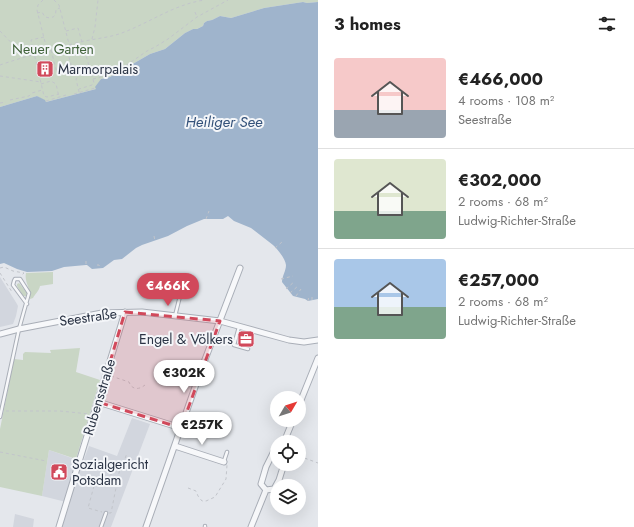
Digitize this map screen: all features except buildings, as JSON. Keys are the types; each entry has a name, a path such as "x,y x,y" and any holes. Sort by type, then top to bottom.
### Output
{"street":[{"path":"146,527 240,268"},
{"name":"Rubensstraße","path":"59,527 125,312"},
{"name":"Seestraße","path":"0,334 102,313 142,312 220,321 289,340 304,342 318,340"},
{"path":"305,391 314,372 318,358"},
{"path":"98,402 181,428"},
{"path":"175,446 224,462"},
{"path":"266,490 261,484 270,458"},
{"path":"266,490 274,489 282,471"},
{"path":"251,527 266,490"}],"lane":[{"path":"0,417 19,329 27,304 29,293 20,279 15,279 13,285 27,304"},
{"path":"175,316 184,280"},
{"path":"240,326 234,345 248,349"},
{"path":"224,462 227,452"},
{"path":"101,527 106,513"}],"path":[{"path":"43,0 38,5 37,13 48,50"},
{"path":"54,0 58,3 60,8 70,45"},
{"path":"91,40 95,27 98,0"},
{"path":"0,65 48,50 108,37 138,26 181,6 192,2 205,0"},
{"path":"92,79 108,75 121,69 168,39 197,17 228,0"},
{"path":"37,13 42,12 45,17 52,18 56,14 56,9 60,8"},
{"path":"195,12 197,17"},
{"path":"66,31 78,28 94,83 79,89"},
{"path":"0,31 25,57"},
{"path":"44,37 31,40 44,96 47,97 58,94"},
{"path":"50,50 57,73 72,68 66,46"},
{"path":"79,92 76,79 80,73 90,70"},
{"path":"0,76 41,83 51,81 56,84 59,97"},
{"path":"74,94 95,88"},
{"path":"10,100 29,96 32,93 43,90"},
{"path":"46,101 66,96"},
{"path":"0,103 6,102"},
{"path":"206,219 209,211"},
{"path":"154,236 155,241"},
{"path":"275,248 282,242"},
{"path":"97,265 99,265 100,268"},
{"path":"0,268 4,267 12,271 24,273 20,279"},
{"path":"0,272 12,292"},
{"path":"282,279 292,276"},
{"path":"286,289 295,281"},
{"path":"290,293 298,286 297,285"},
{"path":"296,296 301,289"},
{"path":"308,301 309,295"},
{"path":"312,300 312,296 314,296"},
{"path":"106,374 129,382 134,388 140,388 145,385"},
{"path":"4,411 60,411 90,414"},
{"path":"0,452 46,461"},
{"path":"120,468 111,513 88,508 94,486 120,468 122,467 127,453"},
{"path":"306,459 318,463"},
{"path":"188,488 196,491 202,501 215,497 226,479 227,464 224,462"},
{"path":"74,480 94,486"}],"highlighted area":[{"path":"125,312 220,321 181,428 98,402"}],"shaded area":[{"path":"0,277 18,306 13,324 0,327"},
{"path":"132,418 150,424 111,527 62,527 70,503 42,496 49,450 83,462 89,446 117,456"},
{"path":"15,514 34,519 33,527 13,527"}],"green space":[{"name":"Neuer Garten","path":"0,0 318,0 318,2 303,2 264,8 231,18 220,16 207,21 203,26 197,29 193,29 185,33 165,49 150,54 110,77 101,79 96,89 46,102 37,96 0,107"},
{"path":"53,272 53,284 40,286 33,298 30,299 26,273"},
{"path":"19,283 27,293 26,296 23,296 17,286"},
{"path":"80,348 76,372 100,380 76,459 49,450 42,496 0,487 0,429 14,359 23,360 23,354 25,352 51,353 50,350"}],"water":[{"name":"Heiliger See","path":"303,2 318,2 318,299 308,301 293,296 282,282 286,265 279,252 273,245 251,228 234,221 228,216 223,219 204,219 187,226 168,236 136,248 122,259 114,260 103,268 92,269 86,265 64,267 52,271 27,272 4,263 0,264 0,107 37,96 46,102 96,89 95,87 101,79 110,77 150,54 165,49 185,33 203,26 207,21 220,16 231,18 264,8"}],"place":[{"name":"Marmorpalais","path":"45,69"},
{"name":"Engel & Völkers","path":"246,339"},
{"name":"Sozialgericht Potsdam","path":"59,472"}]}
